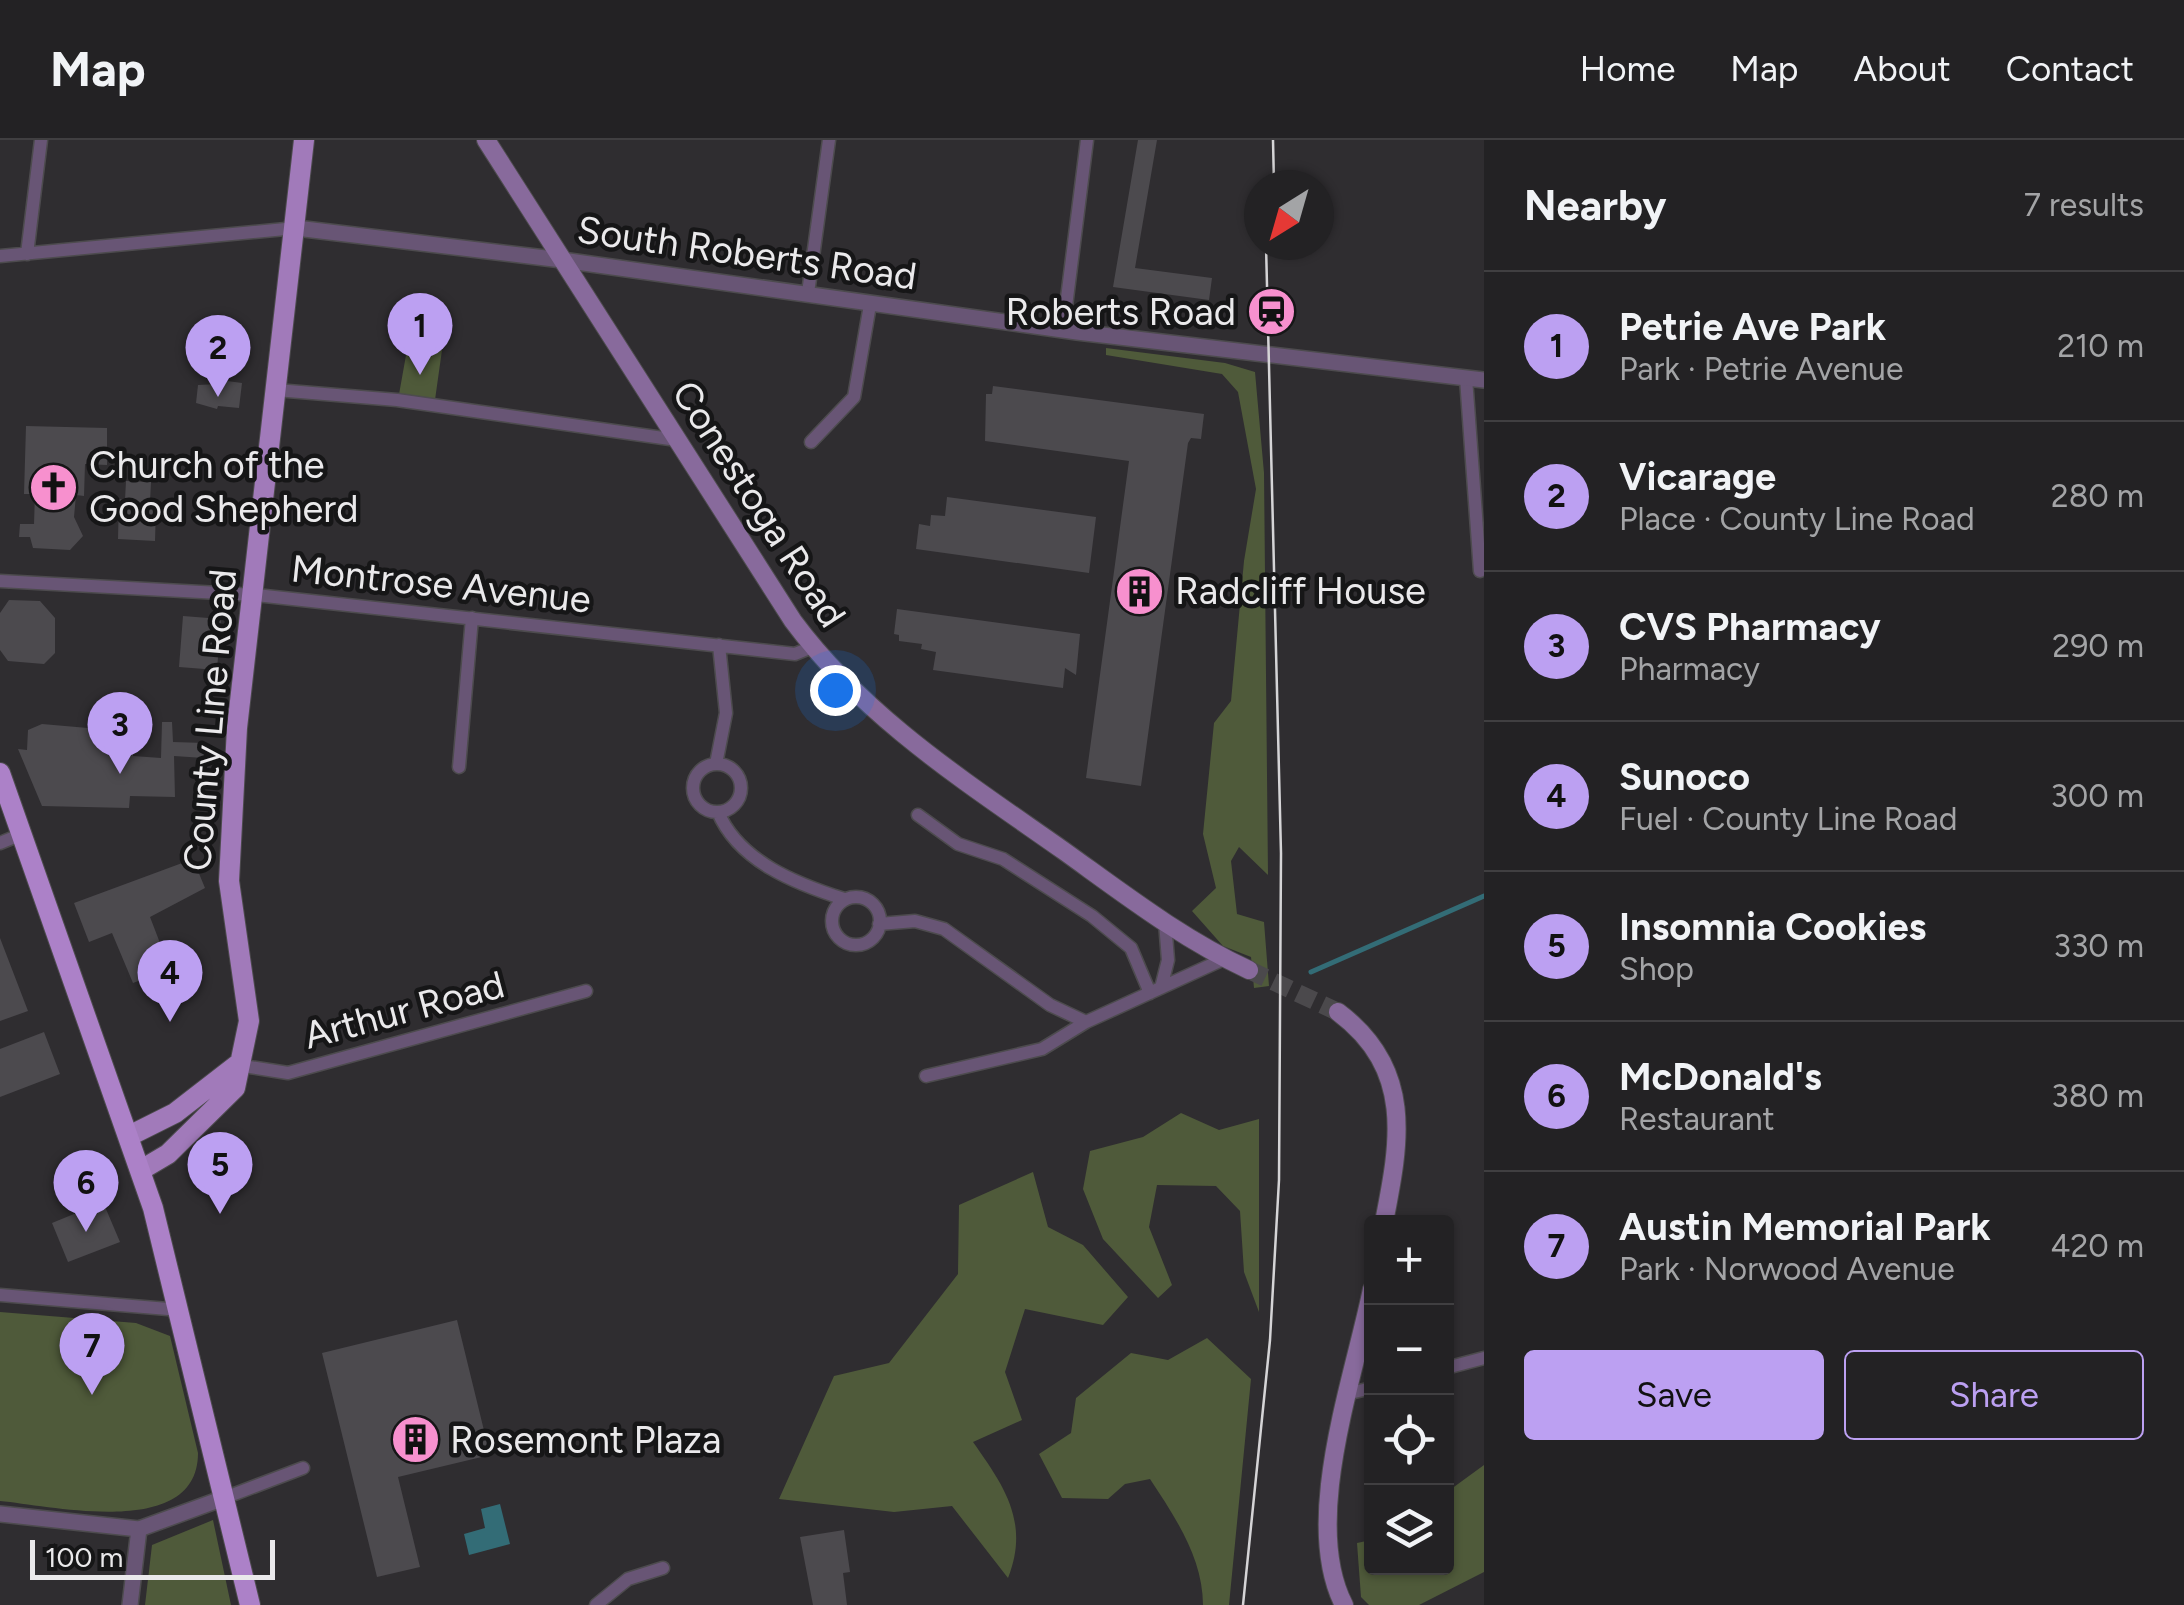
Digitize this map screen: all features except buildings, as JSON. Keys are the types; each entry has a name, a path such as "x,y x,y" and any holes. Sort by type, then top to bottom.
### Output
{"highway":[{"path":"0,773 131,1136 180,1310 250,1605"}],"main road":[{"name":"County Line Road","path":"141,1170 168,1154 228,1098 235,1088 249,1021 229,881 237,728 256,594 304,140"},
{"name":"Conestoga Road","path":"486,140 812,647 890,726 1165,922 1249,970"},
{"path":"1338,1012 1370,1044 1397,1094 1395,1164 1385,1215"},
{"path":"131,1136 175,1114 238,1066"},
{"path":"1344,1605 1330,1571 1328,1541 1334,1471 1369,1305"}],"street":[{"path":"27,254 40,140"},
{"path":"808,294 828,140"},
{"path":"1063,330 1087,140"},
{"name":"South Roberts Road","path":"0,256 296,228 562,260 1063,330 1484,380"},
{"path":"811,442 854,398 870,305"},
{"path":"1466,378 1480,570"},
{"path":"276,390 398,400 677,440"},
{"name":"Montrose Avenue","path":"0,582 256,594 795,654 812,647"},
{"path":"459,767 472,618"},
{"path":"716,764 726,714 719,645"},
{"path":"716,764 734,770 742,787 735,804 718,812 700,806 692,789 699,772 716,764"},
{"path":"718,812 726,830 761,862 814,891 872,902 879,924 875,937 867,943 858,946 840,940 831,923 832,914 844,899"},
{"path":"918,815 958,844 1003,859 1092,916 1131,948 1150,993"},
{"path":"0,843 22,834"},
{"path":"879,924 915,921 944,929 1050,1005 1086,1022"},
{"path":"1162,984 1168,960 1165,922"},
{"path":"926,1076 1042,1049 1162,984 1224,959"},
{"name":"Arthur Road","path":"238,1066 288,1073 586,991"},
{"path":"0,1294 180,1310"},
{"path":"1454,1366 1484,1358"},
{"path":"1350,1394 1364,1390"},
{"path":"0,1514 139,1529 303,1468"},
{"path":"130,1605 139,1529"},
{"path":"596,1605 628,1579 663,1568"}],"green space":[{"path":"408,344 442,350 434,407 398,400"},
{"path":"1106,348 1225,363 1255,372 1264,473 1268,875 1239,847 1231,861 1237,914 1264,922 1269,986 1254,988 1251,957 1223,946 1192,911 1216,888 1203,834 1214,723 1231,701 1244,561 1256,489 1238,392 1222,374 1106,355"},
{"path":"1181,1113 1219,1130 1259,1119 1259,1312 1244,1272 1240,1211 1216,1186 1157,1185 1149,1227 1172,1285 1158,1298 1103,1239 1083,1189 1090,1151 1143,1137"},
{"path":"1033,1172 1048,1227 1083,1245 1128,1297 1103,1325 1025,1309 1005,1372 1022,1420 973,1442 995,1474 1015,1522 1014,1558 1008,1578 952,1506 894,1512 779,1499 834,1376 889,1363 958,1274 959,1205"},
{"path":"0,1312 136,1323 170,1336 198,1453 192,1480 175,1498 149,1508 119,1511 0,1501"},
{"path":"1207,1338 1251,1379 1229,1605 1203,1605 1193,1554 1150,1479 1125,1484 1108,1499 1062,1498 1039,1454 1071,1433 1076,1398 1131,1353 1168,1360"},
{"path":"1484,1465 1484,1572 1419,1605 1369,1605 1361,1597 1357,1543 1364,1542 1364,1575 1454,1575 1454,1487"},
{"path":"213,1520 231,1605 145,1605 152,1545"}],"water":[{"path":"500,1504 510,1544 469,1555 464,1534 485,1528 481,1509"}],"waterway":[{"path":"1311,972 1484,896"}],"tunnel":[{"path":"1249,970 1338,1012"}],"tram line":[{"path":"1273,140 1274,170"},
{"path":"1243,1605 1270,1340 1279,1180 1281,853 1266,260"}],"place":[{"name":"Roberts Road","path":"1271,312"},
{"name":"Petrie Ave Park","path":"420,375"},
{"name":"Vicarage","path":"218,397"},
{"name":"Church of the Good Shepherd","path":"54,487"},
{"name":"Radcliff House","path":"1140,591"},
{"name":"CVS Pharmacy","path":"120,774"},
{"name":"Sunoco","path":"170,1022"},
{"name":"Insomnia Cookies","path":"220,1214"},
{"name":"McDonald's","path":"86,1232"},
{"name":"Austin Memorial Park","path":"92,1395"},
{"name":"Rosemont Plaza","path":"415,1440"}]}
